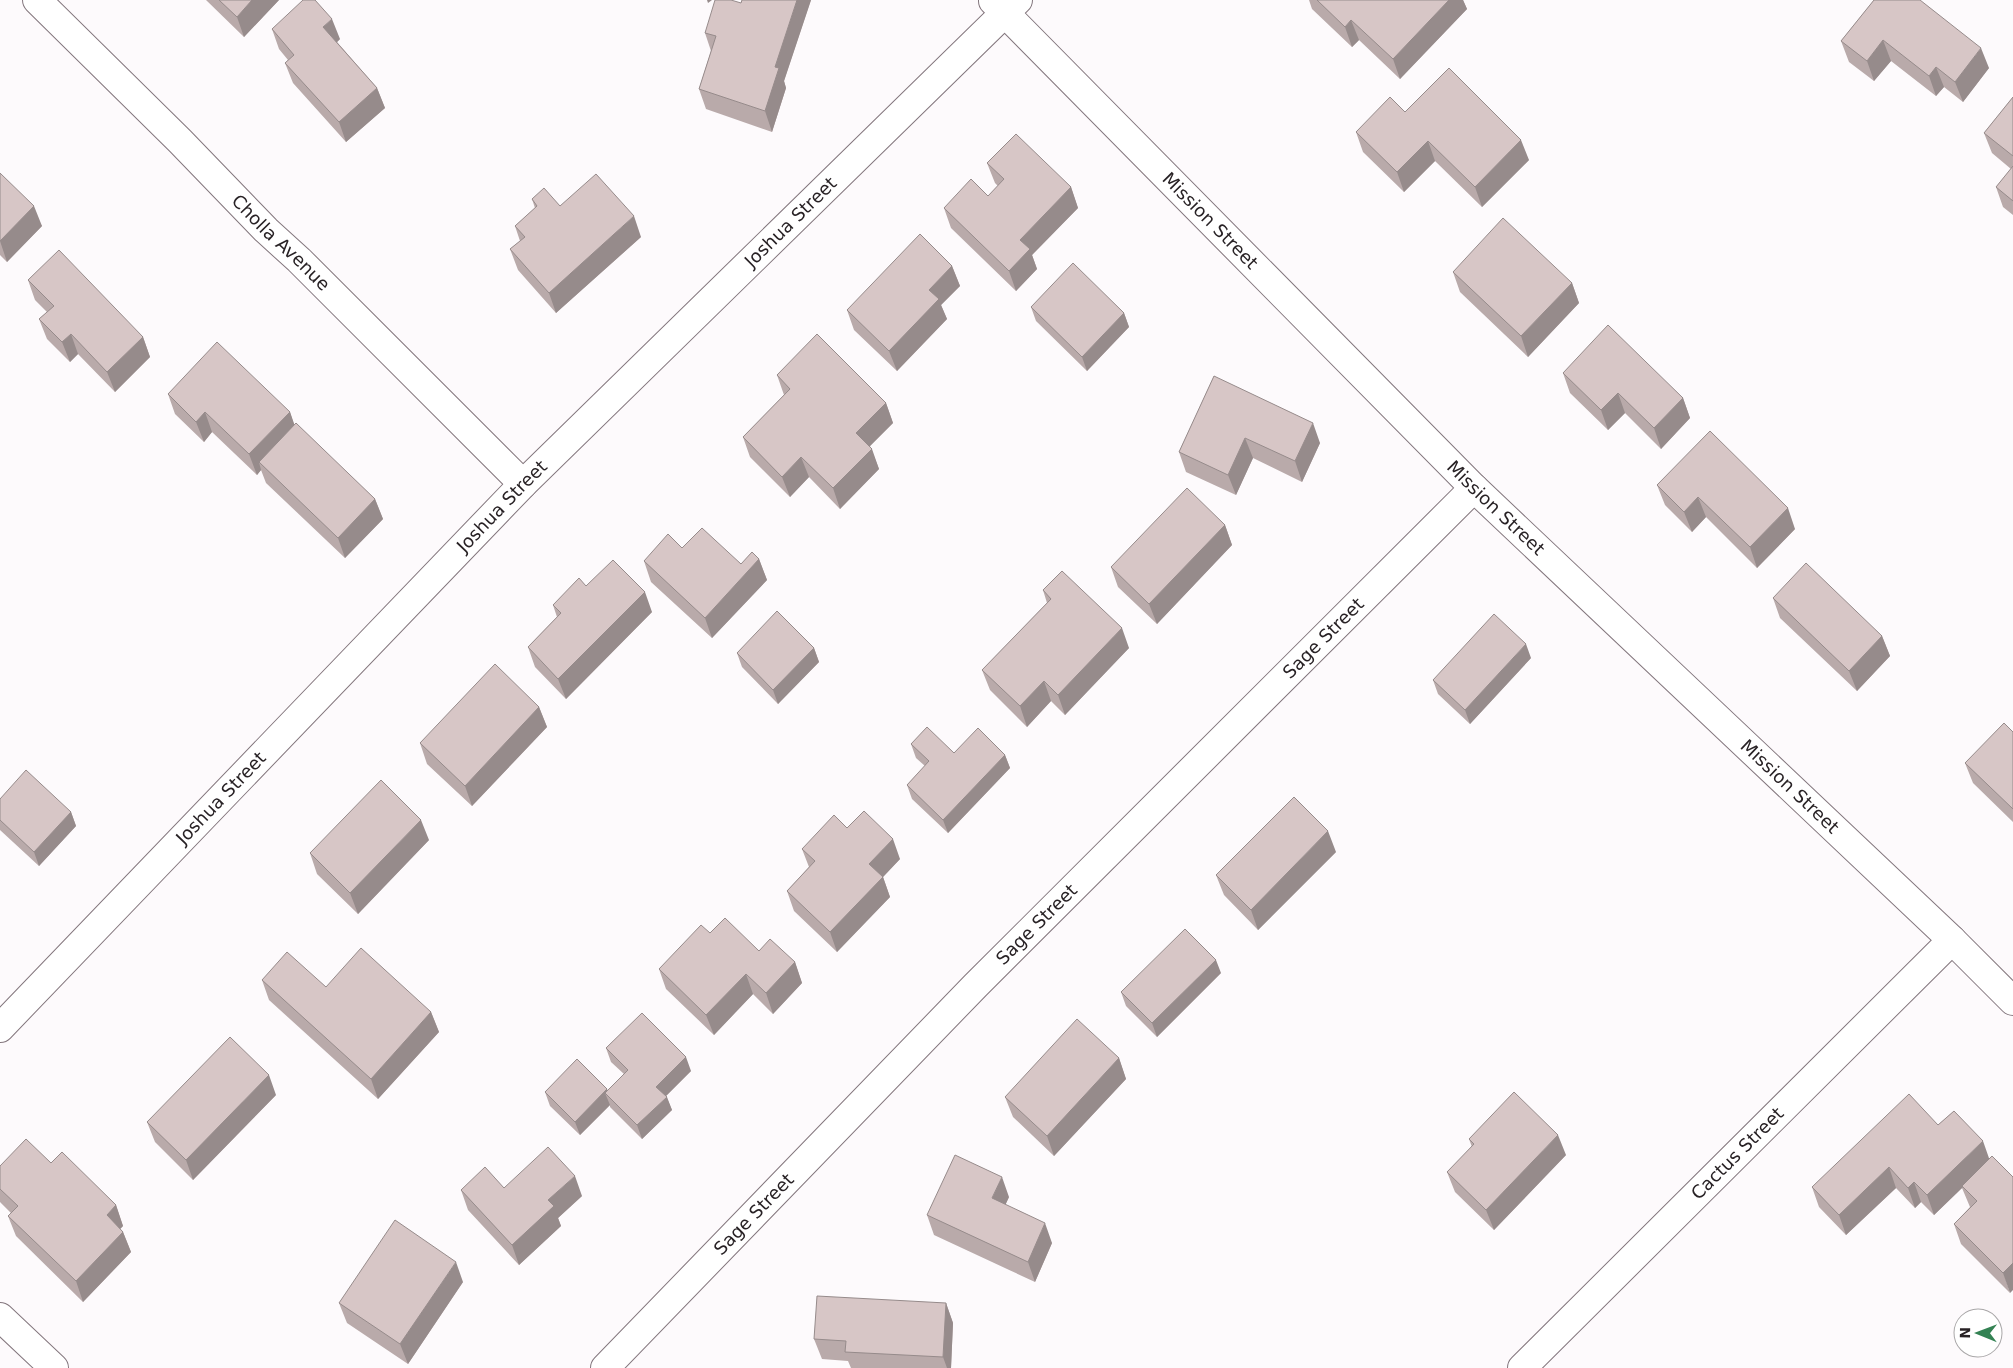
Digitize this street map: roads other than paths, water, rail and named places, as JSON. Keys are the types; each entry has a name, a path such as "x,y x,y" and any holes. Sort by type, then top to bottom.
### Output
{"street":[{"name":"Cholla Avenue","path":"37,0 523,484"},
{"name":"Joshua Street","path":"0,1028 523,484 1006,4"},
{"name":"Mission Street","path":"1006,4 1474,488 2013,1000"},
{"name":"Sage Street","path":"605,1368 976,985 1474,488"},
{"name":"Cactus Street","path":"1522,1368 1952,940"},
{"path":"0,1317 54,1368"}]}
